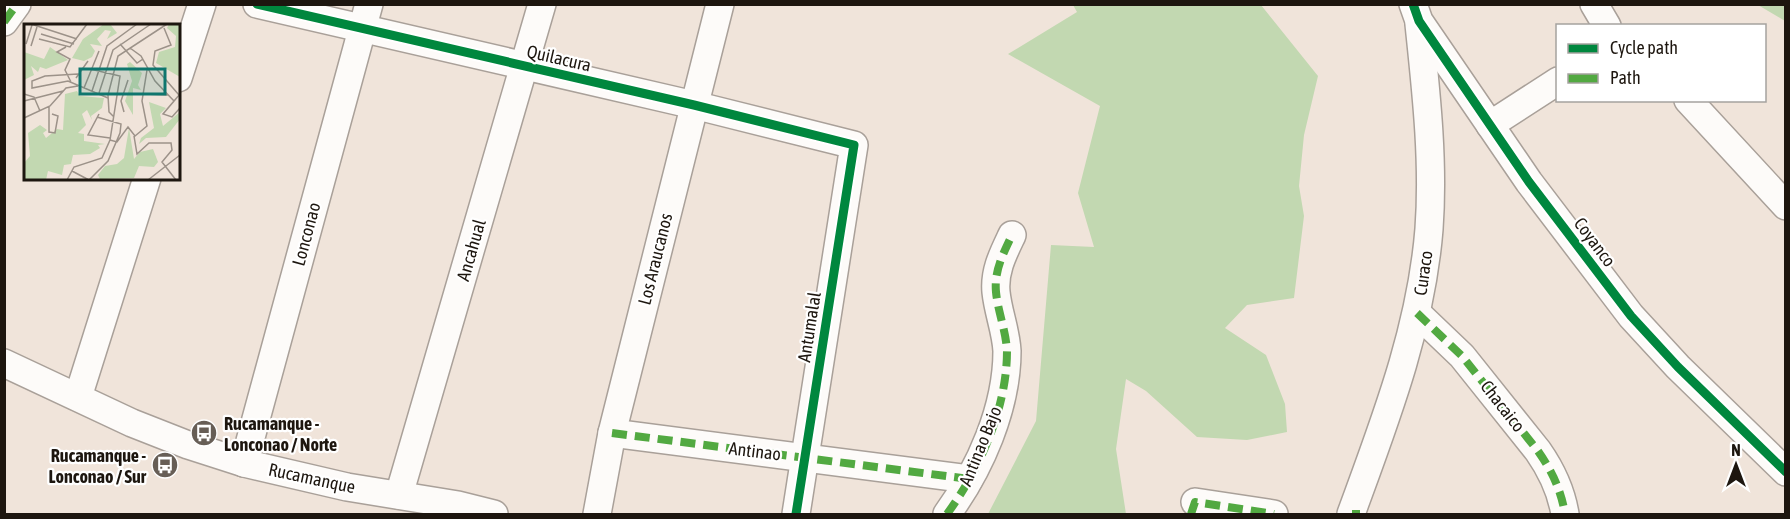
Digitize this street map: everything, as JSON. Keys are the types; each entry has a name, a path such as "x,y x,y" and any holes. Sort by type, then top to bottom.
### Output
{"street":[{"path":"4,22 17,4"},
{"path":"180,72 202,4"},
{"name":"Quilacura","path":"257,4 365,17 524,67 694,105 854,146"},
{"name":"Ancahual","path":"399,495 542,4"},
{"name":"Los Araucanos","path":"597,514 612,432 720,4"},
{"path":"1594,4 1606,24"},
{"name":"Coyanco","path":"1416,13 1490,125 1564,230 1631,316 1678,367 1785,472"},
{"name":"Curaco","path":"1352,514 1398,385 1417,313 1425,261 1430,206 1428,123 1416,13"},
{"name":"Lonconao","path":"244,463 365,17"},
{"path":"1490,125 1556,82"},
{"path":"1690,102 1785,206"},
{"name":"Antumalal","path":"796,514 854,146"},
{"path":"78,397 146,180"},
{"name":"Antinao Bajo","path":"947,514 969,479 990,434 1004,383 1005,334 996,280 999,264 1012,235"},
{"name":"Chacaico","path":"1417,313 1462,356 1538,451 1549,466 1557,484 1565,514"},
{"name":"Rucamanque","path":"4,363 132,423 188,445 244,463 337,485 473,508 494,514"},
{"name":"Antinao","path":"612,432 969,479"},
{"path":"1195,502 1274,514"},
{"path":"1352,514 1360,514"}],"green space":[{"path":"1073,5 1261,5 1318,76 1304,135 1299,186 1304,216 1294,298 1247,305 1225,328 1266,355 1285,404 1287,432 1247,440 1197,437 1146,391 1126,379 1116,449 1126,514 988,514 1036,421 1051,245 1094,247 1078,193 1100,106 1008,54 1077,12"},
{"path":"1758,5 1785,5 1785,21"}],"marked path":[{"path":"4,22 17,4"},
{"path":"947,514 970,478 997,416 1006,373 1007,351 997,299 996,277 1012,235"},
{"path":"1417,313 1462,356 1538,451 1555,481 1565,514"},
{"path":"612,433 969,479"},
{"path":"1191,514 1195,502 1274,514"},
{"path":"1352,514 1360,514"}],"cycle path":[{"path":"257,4 694,105 854,145 796,514"},
{"path":"1413,4 1419,21 1529,182 1631,316 1678,367 1786,472"}],"place":[{"name":"Rucamanque - Lonconao / Norte","path":"204,433"},
{"name":"Rucamanque - Lonconao / Sur","path":"165,465"}]}
